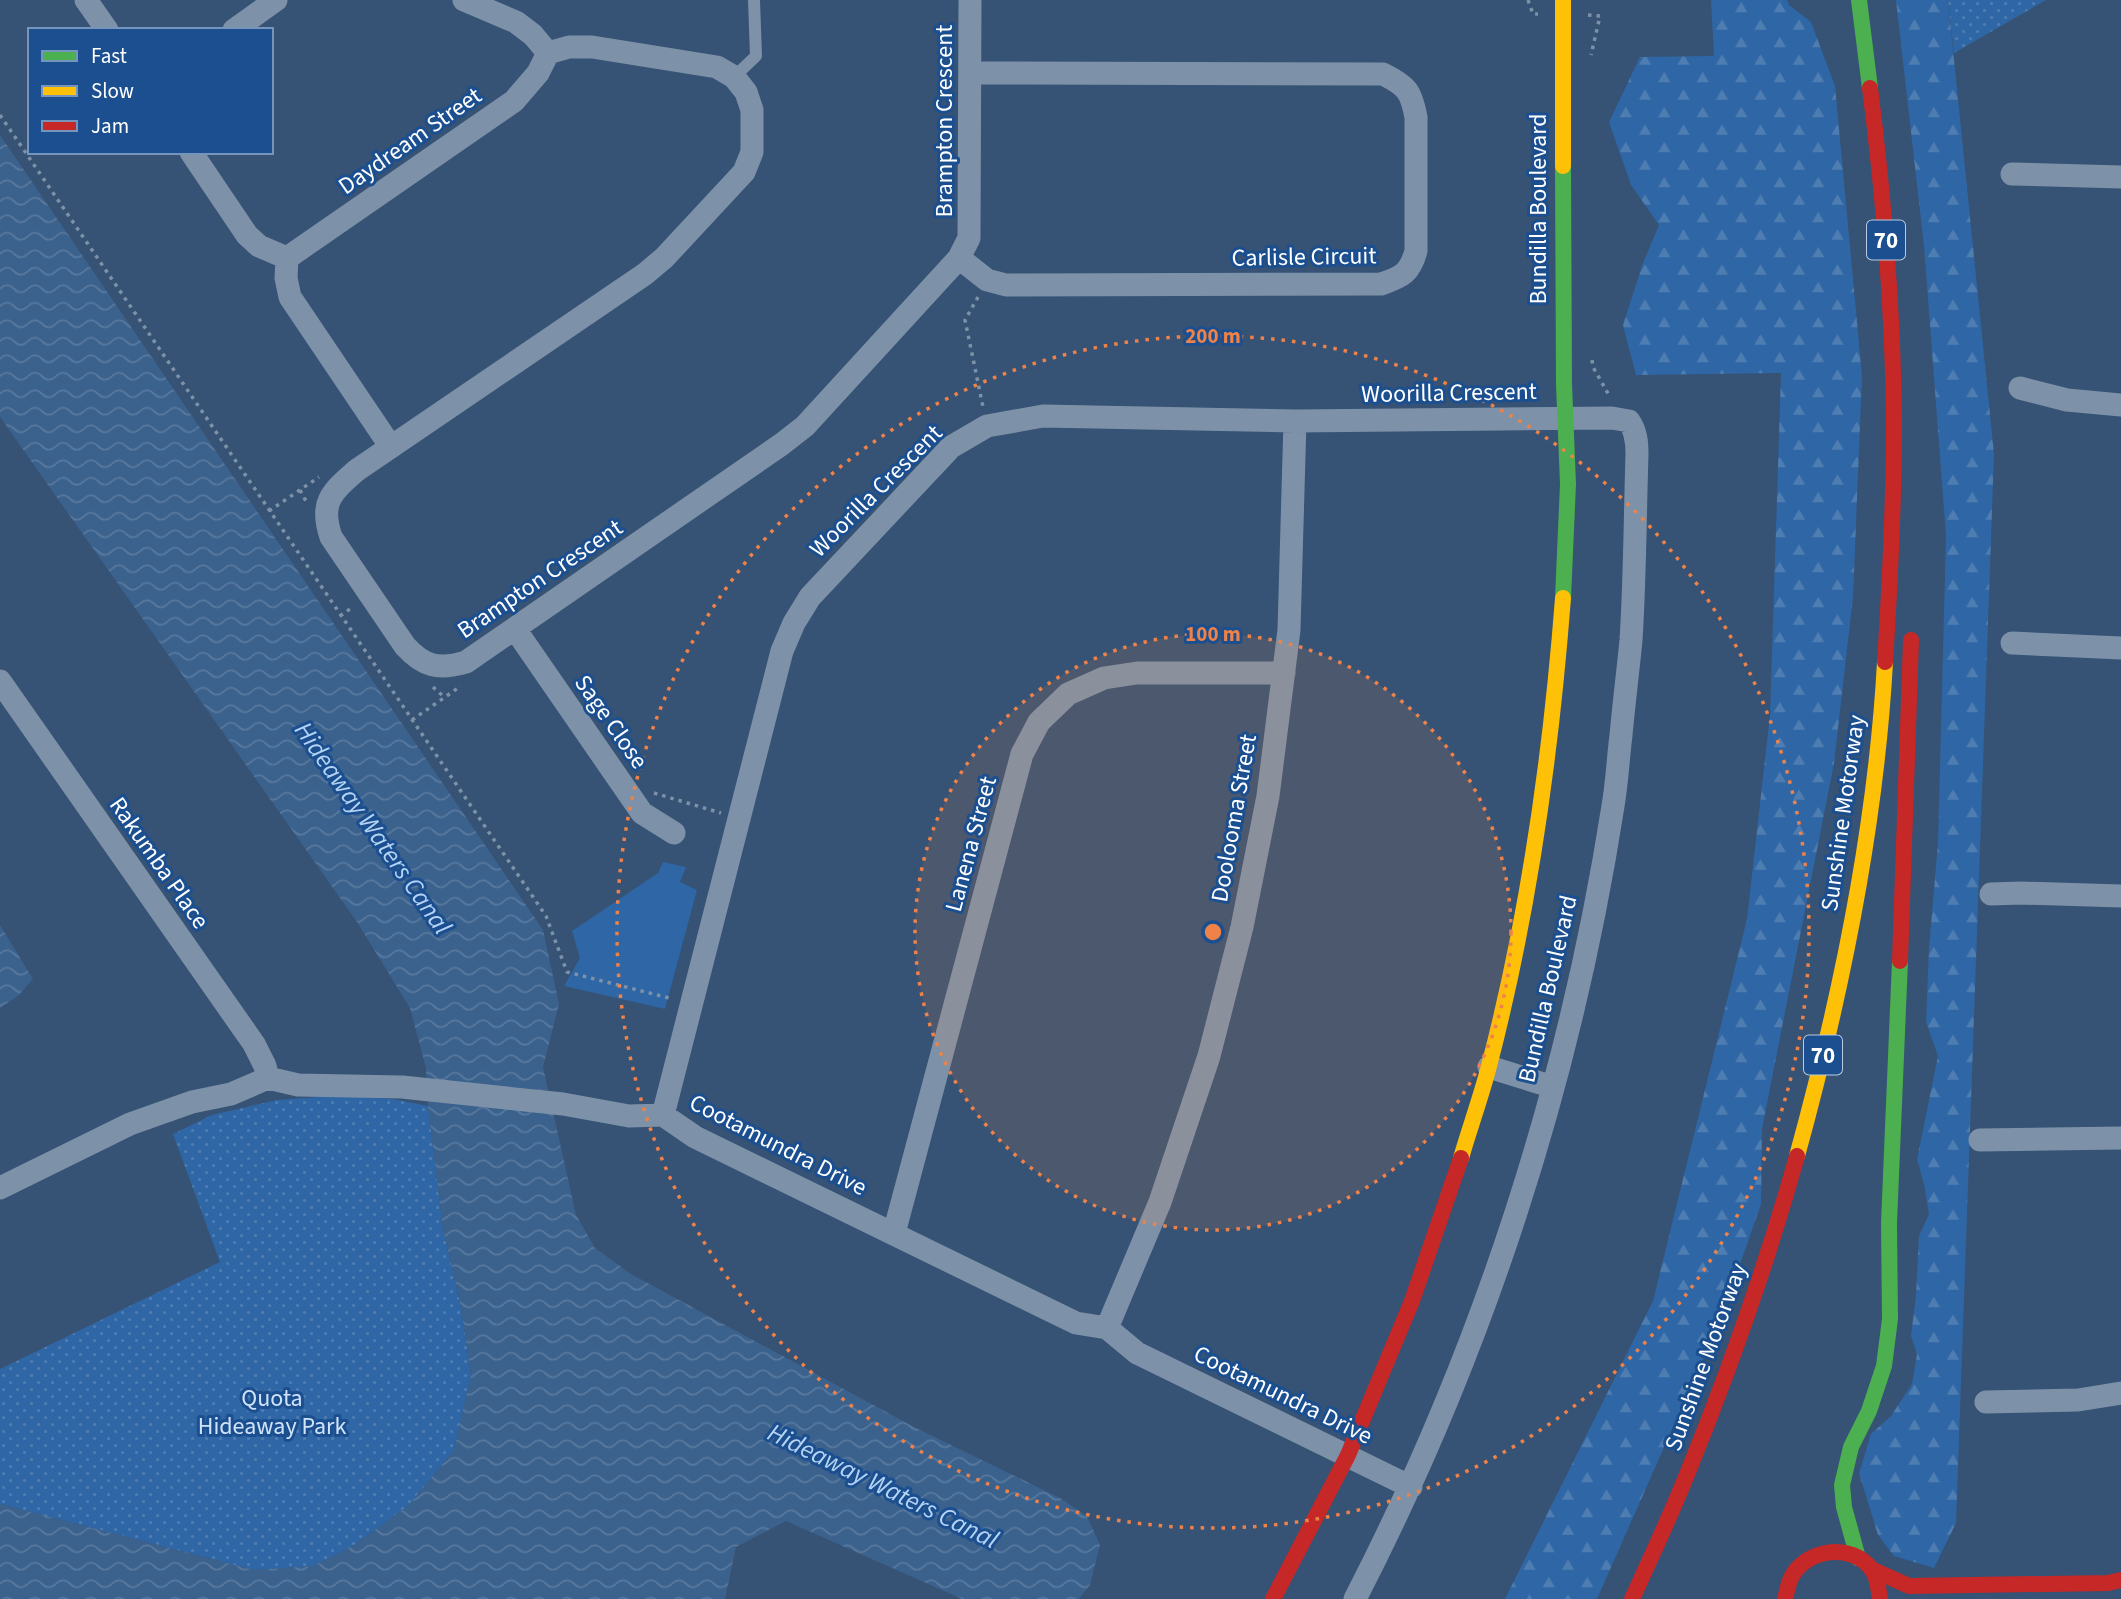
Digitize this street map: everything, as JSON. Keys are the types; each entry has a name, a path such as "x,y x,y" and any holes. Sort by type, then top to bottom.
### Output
{"main road":[{"name":"Bundilla Boulevard","path":"1273,1599 1348,1455 1412,1301 1451,1190 1489,1067 1536,839 1556,689 1566,564 1568,484 1565,417 1563,0"},
{"name":"Sunshine Motorway","path":"1632,1599 1697,1453 1742,1335 1785,1201 1830,1027 1859,875 1881,717 1892,552 1893,482 1892,339 1883,205 1859,0"},
{"path":"1893,482 1910,506"},
{"path":"1880,1599 1878,1581 1864,1564 1844,1507 1842,1485 1851,1447 1869,1411 1884,1366 1890,1319 1889,1233 1908,768 1911,618"},
{"path":"1785,1599 1788,1580 1798,1566 1811,1556 1826,1551 1843,1552 1909,1586 2108,1583 2121,1580"}],"street":[{"path":"86,0 106,28"},
{"path":"237,28 276,0"},
{"path":"464,0 516,22 533,35 548,53 569,47 592,47 717,67 734,77"},
{"name":"Brampton Crescent","path":"734,77 746,92 752,110 752,152 744,172 664,258 645,274 357,470 336,489 326,509 331,537 405,646 416,658 434,666 448,667 466,662 782,444 804,426 959,258 969,238 970,0"},
{"name":"Daydream Street","path":"286,258 514,101 538,74 548,53"},
{"name":"Carlisle Circuit","path":"959,258 988,280 1006,285 1381,284 1398,279 1411,267 1416,251 1416,117 1412,99 1401,83 1383,74 971,73"},
{"path":"192,154 247,235 259,246 286,258 290,297 391,447"},
{"path":"2012,174 2121,177"},
{"path":"2020,388 2067,400 2121,405"},
{"name":"Woorilla Crescent","path":"663,1115 782,651 794,623 810,597 951,447 987,426 1043,416 1295,421 1565,417"},
{"name":"Bundilla Boulevard","path":"1354,1599 1411,1487 1455,1383 1511,1233 1553,1087 1586,955 1614,804 1631,639 1636,440 1633,426 1629,421 1620,418 1565,417"},
{"name":"Doolooma Street","path":"1107,1328 1160,1202 1209,1056 1242,927 1268,796 1289,630 1295,421"},
{"name":"Sage Close","path":"514,629 642,813 674,833"},
{"path":"2012,643 2121,648"},
{"name":"Lanena Street","path":"894,1233 1022,754 1039,722 1068,694 1104,678 1137,673 1284,673"},
{"name":"Rakumba Place","path":"0,681 254,1044 268,1078"},
{"path":"1991,894 2121,896"},
{"path":"1489,1067 1553,1087"},
{"path":"0,1188 130,1124 192,1102 231,1094 268,1078"},
{"name":"Cootamundra Drive","path":"268,1078 298,1085 402,1087 563,1104 629,1116 663,1115 695,1137 1076,1323 1107,1328 1137,1353 1411,1487"},
{"path":"1980,1140 2121,1138"},
{"path":"1986,1402 2078,1400 2121,1393"}],"lane":[{"path":"734,77 755,56 754,0"}],"path":[{"path":"1528,0 1533,14 1542,14"},
{"path":"1590,15 1600,16 1590,58"},
{"path":"0,116 546,916 567,972 690,1003"},
{"path":"987,426 965,320 988,280"},
{"path":"1590,353 1612,402"},
{"path":"269,511 320,476"}],"green space":[{"path":"1711,0 1787,0 1789,5 1811,22 1835,86 1862,376 1853,597 1834,763 1762,1129 1761,1204 1722,1316 1597,1599 1505,1599 1653,1301 1747,919 1770,715 1781,373 1636,375 1623,325 1643,263 1659,225 1631,185 1609,122 1640,57 1714,56"},
{"path":"1896,0 1948,0 1994,454 1956,1523 1934,1568 1894,1556 1878,1535 1859,1473 1871,1434 1891,1416 1912,1384 1917,1354 1911,1336 1919,1236 1929,1214 1917,1159 1938,1056 1926,1022 1938,843 1946,536 1924,246"},
{"path":"1948,0 2046,0 1954,53"},
{"path":"663,862 686,867 680,882 697,890 665,1009 564,986 580,958 572,931 658,873"},
{"name":"Quota Hideaway Park","path":"332,1096 392,1099 428,1106 443,1229 461,1307 471,1375 454,1450 408,1506 356,1544 314,1566 254,1570 0,1504 0,1369 220,1262 173,1134 212,1115 277,1100"}],"water":[{"name":"Hideaway Waters Canal","path":"0,135 543,930 559,1004 543,1067 576,1215 595,1248 631,1274 914,1427 1060,1498 1087,1516 1100,1545 1090,1585 1079,1599 962,1599 786,1521 736,1547 725,1599 0,1599 0,1504 254,1570 314,1566 356,1544 408,1506 454,1450 471,1375 461,1307 443,1229 426,1068 410,1008 357,922 0,417"},
{"path":"0,925 33,979 19,995 0,1008"}],"traffic: fast":[{"path":"1859,0 1870,88"},
{"path":"1563,166 1564,384 1568,484 1563,598"},
{"path":"1858,1558 1844,1507 1842,1485 1851,1447 1869,1411 1884,1366 1890,1319 1889,1223 1900,961"}],"traffic: slow":[{"path":"1563,0 1563,166"},
{"path":"1461,1158 1489,1066 1527,892 1545,775 1563,598"},
{"path":"1797,1156 1828,1035 1854,911 1874,787 1885,662"}],"traffic: jam":[{"path":"1870,88 1880,171 1892,338 1894,422 1885,662"},
{"path":"1900,961 1911,640"},
{"path":"1632,1599 1675,1504 1719,1394 1747,1316 1797,1156"},
{"path":"1273,1599 1348,1455 1412,1301 1461,1158"},
{"path":"1785,1599 1790,1580 1805,1561 1815,1556 1837,1552 1858,1557 1867,1564 1877,1580 1880,1599"},
{"path":"1871,1569 1909,1586 2108,1583 2121,1580"}]}
